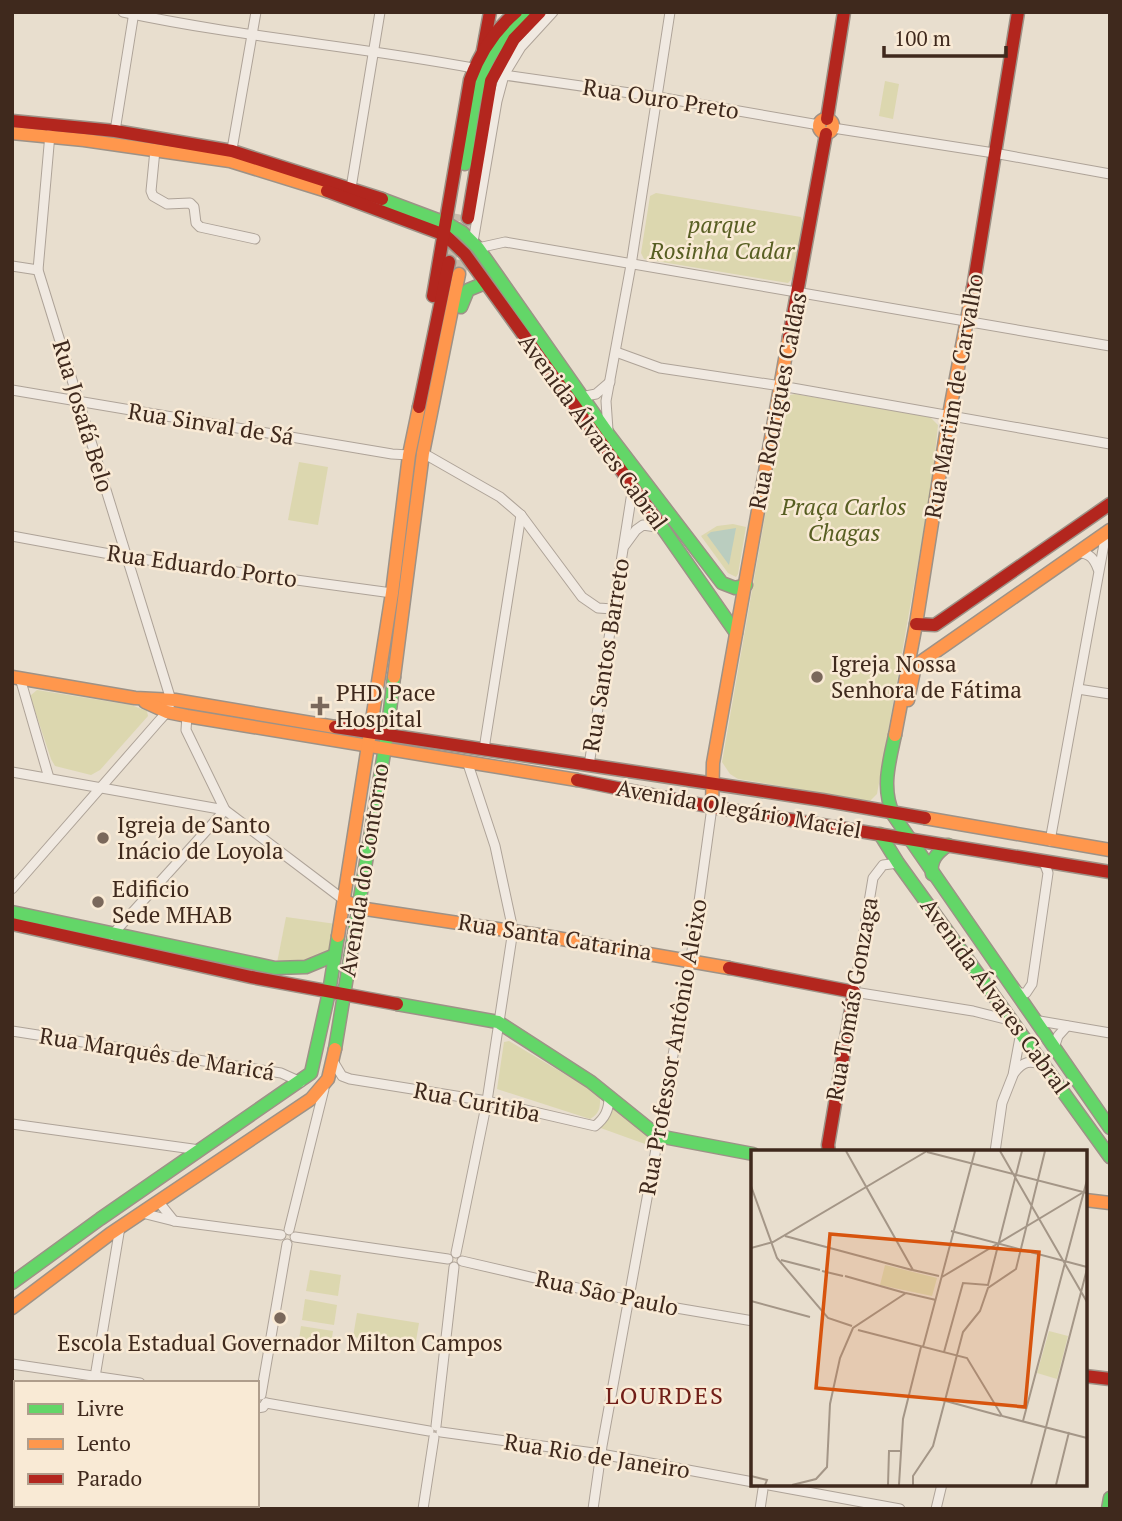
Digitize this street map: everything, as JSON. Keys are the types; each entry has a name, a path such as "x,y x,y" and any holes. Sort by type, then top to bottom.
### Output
{"main road":[{"path":"478,88 496,46 526,12"},
{"path":"491,81 514,39 540,12"},
{"name":"Rua Rodrigues Caldas","path":"746,585 771,430 798,294 844,12"},
{"name":"Rua Martim de Carvalho","path":"890,811 886,779 916,624 1018,12"},
{"path":"492,64 491,81 463,216 483,50 503,14"},
{"path":"409,455 410,426 446,229 467,91 473,68 503,14"},
{"path":"12,121 84,140 155,150 231,156 342,196 446,229"},
{"path":"84,140 92,137 108,139 115,131"},
{"path":"12,133 115,131 231,156 351,188 446,229"},
{"name":"Avenida Álvares Cabral","path":"446,229 475,245 581,397 722,583 735,589 746,585"},
{"name":"Avenida Álvares Cabral","path":"446,229 736,633"},
{"name":"Avenida do Contorno","path":"12,1283 307,1078 314,1067 329,992 392,593 409,455 449,262"},
{"name":"Avenida do Contorno","path":"325,1084 333,1060 386,742 423,453 459,275"},
{"path":"423,453 443,395 463,296 471,286 485,283"},
{"path":"529,345 540,351 566,386 581,397"},
{"path":"916,624 935,625 967,606 1110,504"},
{"path":"886,779 896,765 915,666 1108,532"},
{"path":"1066,535 1071,547 1078,552"},
{"path":"1030,560 1039,568 1042,578"},
{"name":"Rua Professor Antônio Aleixo","path":"712,807 713,763 746,585"},
{"path":"967,606 978,622"},
{"path":"16,677 369,739"},
{"path":"169,706 187,716 369,739"},
{"name":"Avenida Olegário Maciel","path":"369,739 467,761 712,807 1110,872"},
{"name":"Avenida Olegário Maciel","path":"386,742 484,749 890,811 1110,850"},
{"path":"556,776 584,772 589,765"},
{"name":"Avenida Álvares Cabral","path":"890,811 1110,1128"},
{"name":"Avenida Álvares Cabral","path":"880,834 898,863 1110,1157"},
{"path":"932,875 930,865 933,858 948,845"},
{"name":"Rua Santa Catarina","path":"344,900 359,908 690,959 854,992"},
{"path":"12,912 275,968 303,969 320,965 335,955"},
{"path":"12,924 104,946 344,995 498,1021 591,1082 658,1136 751,1154"},
{"name":"Rua Tomás Gonzaga","path":"829,1150 854,992"},
{"path":"12,1308 120,1227 311,1099 325,1084"},
{"path":"1087,1200 1110,1203"},
{"path":"1087,1376 1110,1379"},
{"path":"1108,1509 1110,1498"}],"street":[{"path":"123,12 473,68"},
{"path":"231,156 256,12"},
{"path":"351,188 380,12"},
{"path":"553,12 520,47 504,75 497,101 475,245 505,242 1110,346"},
{"path":"609,435 606,401 631,265 670,12"},
{"path":"115,131 134,13"},
{"name":"Rua Ouro Preto","path":"504,75 658,97 1110,174"},
{"name":"Rua Josafá Belo","path":"50,131 38,270 127,557 169,706"},
{"path":"155,150 151,191 153,196 167,204 190,203 194,207 196,223 200,227 255,239"},
{"path":"12,266 38,270"},
{"path":"616,352 660,368 781,386 1110,444"},
{"path":"581,397 596,394 610,382"},
{"name":"Rua Sinval de Sá","path":"12,390 409,455"},
{"path":"423,453 500,497 521,516 582,597 598,608 613,609"},
{"name":"Rua Santos Barreto","path":"589,765 635,468"},
{"path":"484,749 521,516"},
{"name":"Rua Santos Barreto","path":"624,546 643,525 663,528"},
{"path":"1050,841 1108,532"},
{"name":"Rua Eduardo Porto","path":"12,536 127,557 392,593"},
{"path":"1078,552 1088,554 1094,559 1099,570"},
{"path":"16,677 49,778"},
{"path":"1078,688 1110,694"},
{"path":"12,889 169,706"},
{"path":"187,716 186,730 225,810"},
{"path":"423,1509 455,1260 486,1101 513,930 495,846 467,761"},
{"path":"12,772 225,810 344,900"},
{"name":"Rua Professor Antônio Aleixo","path":"593,1509 690,959 712,807"},
{"path":"112,935 225,810"},
{"path":"1009,984 1020,993 1026,993 1032,984 1048,873 1044,862"},
{"name":"Rua Tomás Gonzaga","path":"854,992 873,878 883,865 898,863"},
{"path":"973,1011 987,1004 989,987"},
{"name":"Rua Santa Catarina","path":"854,992 973,1011 1017,1026"},
{"path":"1034,1020 1110,1033"},
{"path":"1013,1075 1017,1026"},
{"path":"1054,1048 1058,1036 1067,1026"},
{"name":"Rua Marquês de Maricá","path":"12,1031 281,1073 301,1082"},
{"name":"Rua Curitiba","path":"333,1060 342,1076 350,1079 486,1101 595,1126 603,1120 609,1097"},
{"path":"995,1150 1002,1103 1013,1075 1020,1065 1026,1062 1033,1061 1047,1067"},
{"path":"260,1405 288,1236 325,1084"},
{"path":"12,1124 200,1150"},
{"path":"158,1201 174,1221"},
{"name":"Rua São Paulo","path":"142,1213 174,1221 455,1260 629,1300 751,1321"},
{"path":"94,1379 120,1227"},
{"path":"12,1364 117,1381"},
{"name":"Rua Rio de Janeiro","path":"260,1405 601,1454 751,1482"},
{"path":"760,1509 765,1486 900,1509"},
{"path":"936,1509 942,1486"}],"green space":[{"path":"885,81 899,84 893,119 879,116"},
{"name":"parque Rosinha Cadar","path":"656,193 801,217 803,223 792,279 788,283 644,259 641,253 650,196"},
{"name":"Praça Carlos Chagas","path":"795,394 930,417 938,425 932,483 877,794 870,801 738,779 730,774 722,762 786,396"},
{"path":"299,462 328,467 318,525 288,520"},
{"path":"733,524 746,527 736,577 728,573 701,536 717,526"},
{"path":"37,690 131,705 147,711 148,716 100,770 91,775 55,766 30,696"},
{"path":"286,917 336,924 332,947 319,960 276,968"},
{"path":"509,1041 600,1095 598,1112 590,1119 497,1089 504,1042"},
{"path":"609,1097 657,1138 645,1144 595,1126"},
{"path":"310,1270 341,1275 338,1296 306,1291"},
{"path":"305,1299 337,1305 334,1325 302,1320"},
{"path":"357,1313 419,1323 415,1347 353,1337"},
{"path":"301,1326 333,1331 330,1350 298,1346"}],"shaded area":[{"path":"736,528 729,565 707,535"}],"tunnel":[{"path":"449,262 457,214"},
{"path":"459,274 468,218"}],"traffic: fast":[{"path":"465,164 473,110 483,71 497,46 526,12"},
{"path":"382,199 446,223 462,232 478,248 609,435 722,583 735,588 746,585"},
{"path":"461,307 468,290 485,283"},
{"path":"657,520 736,633"},
{"path":"335,1049 387,735 394,677"},
{"path":"895,735 887,786 894,816 1110,1128"},
{"path":"880,834 898,863 1110,1157"},
{"path":"932,874 935,857 948,845"},
{"path":"12,912 275,968 306,967 335,955"},
{"path":"12,1283 311,1073 338,936"},
{"path":"397,1004 498,1022 591,1082 658,1136 751,1154"},
{"path":"1108,1509 1110,1498"}],"traffic: slow":[{"path":"823,119 829,119 833,126 829,133 823,133 819,129 819,123 823,119"},
{"path":"12,133 84,140 230,161 327,191"},
{"path":"394,677 423,453 459,274"},
{"path":"895,735 973,288"},
{"path":"712,807 713,763 789,337"},
{"path":"338,936 392,593 409,455 419,407"},
{"path":"908,700 915,666 1110,530"},
{"path":"12,677 135,698 175,700 335,727"},
{"path":"145,702 167,712 187,716 577,780"},
{"path":"925,818 1110,850"},
{"path":"344,900 359,908 545,936 729,968"},
{"path":"12,1308 110,1234 311,1099 328,1079 335,1049"},
{"path":"1087,1200 1110,1203"}],"traffic: jam":[{"path":"483,50 490,12"},
{"path":"433,296 470,80 489,43 516,12"},
{"path":"468,218 491,81 514,39 540,12"},
{"path":"827,119 844,12"},
{"path":"973,288 1018,12"},
{"path":"12,121 115,131 232,151 382,199"},
{"path":"789,337 826,134"},
{"path":"327,191 445,235 465,254 657,520"},
{"path":"419,407 449,262"},
{"path":"916,624 935,625 1110,504"},
{"path":"335,727 925,818"},
{"path":"577,780 712,807 1110,872"},
{"path":"12,924 251,977 397,1004"},
{"path":"729,968 854,992 829,1150"},
{"path":"1087,1376 1110,1379"}],"place":[{"name":"Igreja Nossa Senhora de Fátima","path":"817,677"},
{"name":"PHD Pace Hospital","path":"320,706"},
{"name":"Igreja de Santo Inácio de Loyola","path":"103,838"},
{"name":"Edificio Sede MHAB","path":"98,902"},
{"name":"Escola Estadual Governador Milton Campos","path":"280,1318"}],"district":[{"name":"LOURDES","path":"665,1396"}]}
